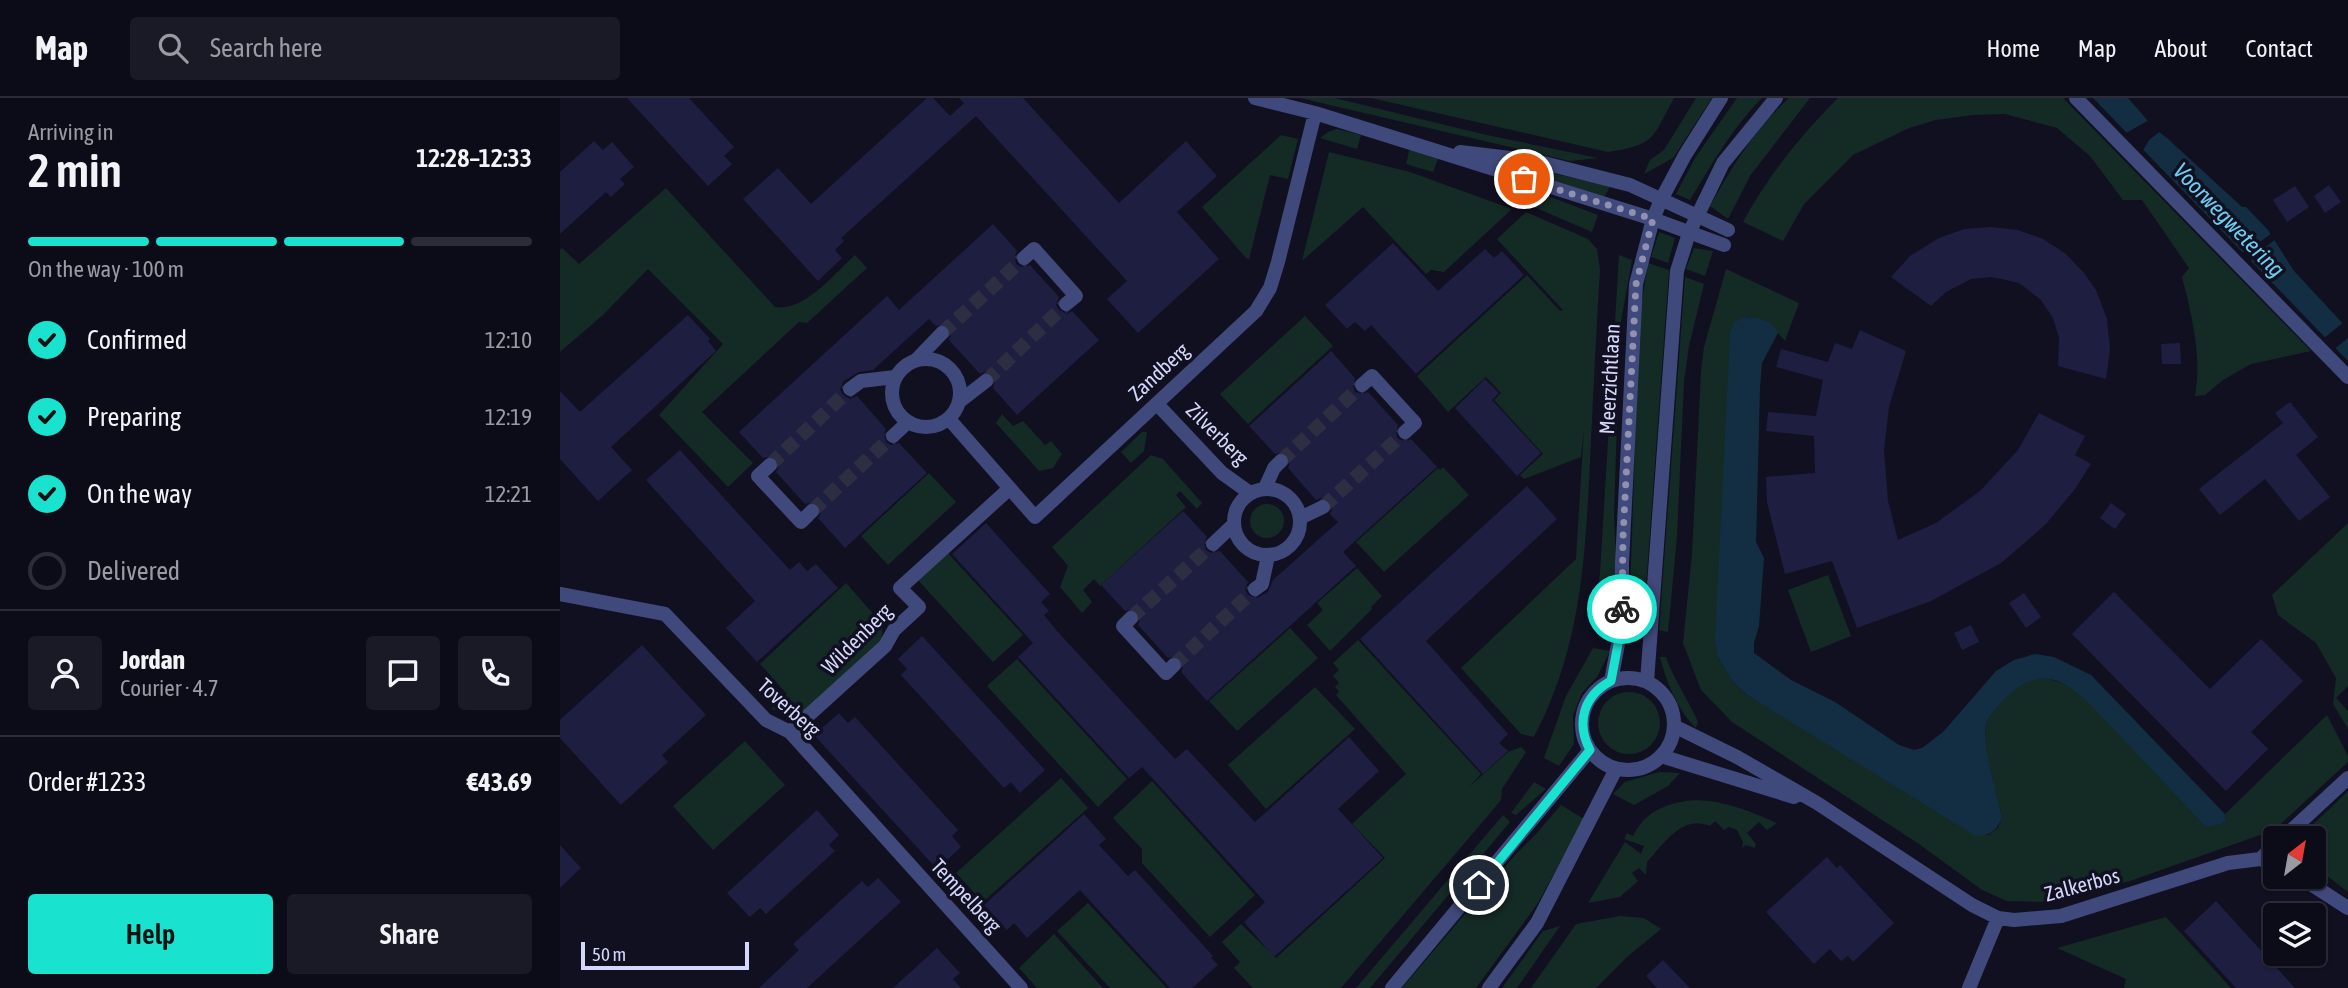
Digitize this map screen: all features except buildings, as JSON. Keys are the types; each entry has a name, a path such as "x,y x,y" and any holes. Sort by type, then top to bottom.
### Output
{"street":[{"path":"1255,98 1315,113 1427,148 1653,219 1724,245"},
{"name":"Meerzichtlaan","path":"1611,681 1622,623 1636,284 1653,219 1661,200 1685,155 1721,98"},
{"path":"1647,682 1677,271 1697,214 1723,163 1776,98"},
{"path":"2076,98 2348,377"},
{"name":"Zandberg","path":"949,419 1035,517 1256,312 1270,288 1278,262 1315,113"},
{"path":"1427,148 1536,161 1630,185 1728,230"},
{"path":"1024,258 1034,249 1076,296 1066,304"},
{"path":"917,359 942,333"},
{"path":"960,401 961,389 957,378 941,362 929,358 917,359 908,363 895,377 892,397 900,416 908,422 929,428 949,419 960,401 986,381"},
{"path":"1362,385 1372,376 1415,423 1405,432"},
{"path":"850,390 861,381 895,377"},
{"name":"Zilverberg","path":"1157,404 1222,473 1250,493"},
{"path":"893,436 908,422"},
{"name":"Zilverberg","path":"1213,544 1233,525 1237,507 1250,493 1265,488 1274,468 1281,461"},
{"path":"770,465 758,476 801,522 812,511"},
{"path":"1233,525 1241,544 1258,554 1279,554 1289,548 1300,529 1300,517 1292,499 1284,493 1265,488"},
{"name":"Wildenberg","path":"790,732 885,646 894,630 919,607 900,588 1009,489"},
{"path":"1300,517 1323,507"},
{"path":"1255,589 1262,584 1268,556"},
{"name":"Toverberg","path":"560,594 665,614 766,720 790,732 879,833"},
{"path":"1131,618 1123,625 1148,654 1166,673 1174,665"},
{"path":"1626,678 1647,682 1657,688 1669,702 1674,726 1671,742 1661,756 1648,766 1616,769 1599,760 1590,750 1582,724 1586,706 1596,691 1611,681 1626,678"},
{"name":"Zalkerbos","path":"1674,726 1737,757 1816,803 1972,905 1998,918 2014,920 2061,916 2228,863 2263,860"},
{"path":"1392,988 1590,750"},
{"name":"Zalkerbos","path":"1661,756 1816,803"},
{"path":"1489,988 1537,923 1616,769"},
{"path":"2296,826 2348,778"},
{"name":"Tempelberg","path":"879,833 1021,988"},
{"path":"2260,859 2263,856"},
{"path":"2319,889 2348,908"},
{"path":"1969,988 1998,918"}],"green space":[{"path":"1300,98 1335,98 1482,134 1598,158 1570,161"},
{"path":"1371,98 1674,98 1651,137 1635,146 1608,152"},
{"path":"1696,98 1712,98 1673,158 1644,174 1650,160 1664,150"},
{"path":"1737,98 1762,98 1732,134 1690,200 1676,194 1695,158"},
{"path":"1789,98 1810,98 1750,176 1728,219 1710,206 1755,136"},
{"path":"1838,98 2063,98 2311,351 2251,364 2223,380 2205,395 2195,396 2197,351 2182,277 2189,268 2142,200 2123,200 2090,156 2057,128 2005,114 1936,120 1909,128 1853,155 1804,204 1783,241 1743,222 1786,157"},
{"path":"1337,129 1361,135 1357,149 1320,138"},
{"path":"1281,135 1298,139 1288,179 1270,175 1249,259 1202,207"},
{"path":"1410,147 1439,156 1433,172 1406,164"},
{"path":"1329,152 1410,172 1512,209 1444,272 1431,270 1426,274 1363,207 1302,261"},
{"path":"1542,171 1610,186 1603,200 1540,177 1539,173"},
{"path":"666,188 775,307 797,304 808,298 855,255 867,268 807,323 799,322 702,412 753,463 728,487 659,415 723,344 648,269 603,315 560,352 560,250 562,248 579,264"},
{"path":"1532,190 1598,215 1592,232 1527,204"},
{"path":"1526,212 1588,239 1597,249 1600,270 1586,534 1578,603 1562,670 1534,737 1521,734 1461,668 1576,559 1584,430 1581,457 1524,479 1520,475 1543,454 1494,400 1501,393 1486,377 1448,412 1417,376 1527,275 1560,311 1563,310 1497,239"},
{"path":"1659,232 1675,238 1668,263 1651,257"},
{"path":"1694,248 1713,251 1705,276 1686,269"},
{"path":"1619,255 1632,260 1620,327 1614,516 1617,578 1614,625 1591,623 1600,574"},
{"path":"1648,263 1669,270 1643,628 1629,627 1639,320"},
{"path":"1726,269 1799,303 1785,341 1768,323 1744,317 1718,657 1732,681 1747,695 1988,835 1998,828 2002,817 1988,760 1985,737 1987,723 2009,694 2034,679 2053,680 2075,690 2226,820 2225,814 2327,715 2348,756 2348,762 2278,826 2263,826 2263,834 2130,881 2044,902 2007,901 1982,890 1919,844 1732,722 1701,690 1683,643 1692,554 1704,347"},
{"path":"1685,277 1704,284 1689,346 1684,382 1677,536 1668,632 1659,630"},
{"path":"1305,316 1333,346 1248,424 1220,394"},
{"path":"1002,414 1013,426 1023,421 1045,445 1051,441 1062,454 1053,468 1039,471 996,423"},
{"path":"1142,432 1147,432 1144,451 1131,463 1121,452"},
{"path":"1151,455 1163,459 1202,503 1197,509 1180,491 1176,495 1186,507 1100,586 1094,579 1083,590 1092,602 1082,613 1060,587 1068,566 1052,547"},
{"path":"1443,467 1469,495 1384,572 1356,542 1438,468 1440,470"},
{"path":"929,473 956,502 888,565 861,536"},
{"path":"1267,504 1279,509 1284,521 1279,533 1267,538 1255,533 1250,521 1255,509"},
{"path":"2348,523 2348,686 2336,698 2348,711 2348,729 2333,704 2336,678 2316,643 2278,615 2272,595"},
{"path":"947,552 1023,635 993,662 917,579"},
{"path":"1357,568 1382,596 1330,651 1307,625 1323,610 1317,603"},
{"path":"1828,575 1851,636 1811,652 1788,590"},
{"path":"846,583 883,625 881,643 799,717 771,709 787,694 760,664"},
{"path":"1290,628 1318,658 1237,731 1209,701"},
{"path":"1358,640 1481,774 1469,787 1508,752 1521,747 1526,752 1502,789 1501,800 1341,988 1253,988 1234,968 1240,962 1222,942 1241,924 1276,958 1385,858 1352,824 1406,774 1336,695 1339,691 1335,687 1339,683 1333,676 1339,670 1333,663"},
{"path":"1593,648 1610,651 1597,677 1582,693 1573,715 1574,744 1559,766 1544,758 1566,696"},
{"path":"1660,657 1666,657 1698,722 1696,728 1674,695"},
{"path":"1017,659 1127,779 1098,807 987,686"},
{"path":"1315,687 1355,729 1266,809 1228,765"},
{"path":"1623,692 1635,692 1651,701 1658,711 1658,735 1651,745 1635,754 1623,754 1612,749 1603,740 1598,729 1598,717 1603,706 1612,697"},
{"path":"745,741 785,785 713,850 673,806"},
{"path":"1659,772 1680,773 1668,786 1634,805 1613,794 1625,782"},
{"path":"1061,778 1088,808 983,902 956,873"},
{"path":"1152,781 1255,895 1210,937 1142,863 1142,849 1113,818"},
{"path":"1534,782 1546,789 1516,815 1511,813"},
{"path":"2348,791 2348,892 2326,875 2326,826 2312,826"},
{"path":"1685,801 1721,803 1777,823 1767,830 1759,822 1747,833 1756,844 1755,848 1746,845 1742,848 1743,842 1737,830 1729,827 1724,830 1715,821 1710,826 1691,824 1674,833 1647,862 1646,875 1639,868 1632,873 1638,881 1620,897 1588,903 1625,842 1641,854 1644,846 1624,839 1627,833 1633,836 1648,816 1668,805"},
{"path":"1561,805 1584,819 1538,903 1476,988 1402,988 1515,855"},
{"path":"1503,815 1510,822 1370,988 1356,988"},
{"path":"1088,903 1167,988 1110,988 1057,931"},
{"path":"1620,916 1644,918 1661,929 1596,988 1531,988 1576,924"},
{"path":"2166,917 2231,988 2124,988 2126,979 2057,948"},
{"path":"1560,926 1517,988 1502,988 1543,931"},
{"path":"1054,934 1103,988 1037,988 1019,968"}],"water":[{"name":"Voorwegwetering","path":"2093,98 2128,98 2155,129 2242,207 2246,207 2268,230 2294,271 2348,329 2348,361"},
{"path":"1744,317 1768,322 1778,333 1762,363 1760,388 1756,542 1764,558 1759,626 1754,653 1791,680 1835,702 1899,745 1914,750 1922,748 1943,732 1996,671 2014,660 2035,654 2054,657 2091,675 2225,814 2226,820 2221,824 2206,827 2089,703 2066,685 2055,681 2034,680 2023,684 2001,703 1988,719 1986,746 2002,817 1993,831 1976,836 1747,695 1732,681 1718,657 1715,640 1730,334 1733,323"}],"pier":[{"path":"2151,119 2162,130 2149,140 2143,151 2126,133"},
{"path":"2273,232 2277,238 2252,258 2250,264 2240,252 2247,252"},
{"path":"2345,321 2348,324 2348,338 2333,350 2323,339"}],"tunnel":[{"path":"942,333 1024,258"},
{"path":"986,381 1066,304"},
{"path":"1281,461 1362,385"},
{"path":"770,465 850,389"},
{"path":"1323,507 1405,432"},
{"path":"812,511 893,436"},
{"path":"1131,618 1213,544"},
{"path":"1174,665 1255,589"}],"way so far":[{"path":"1524,179 1653,219 1636,284 1622,609"}],"route":[{"path":"1479,885 1590,750 1583,733 1583,715 1590,698 1611,681 1622,623 1622,609"}]}
